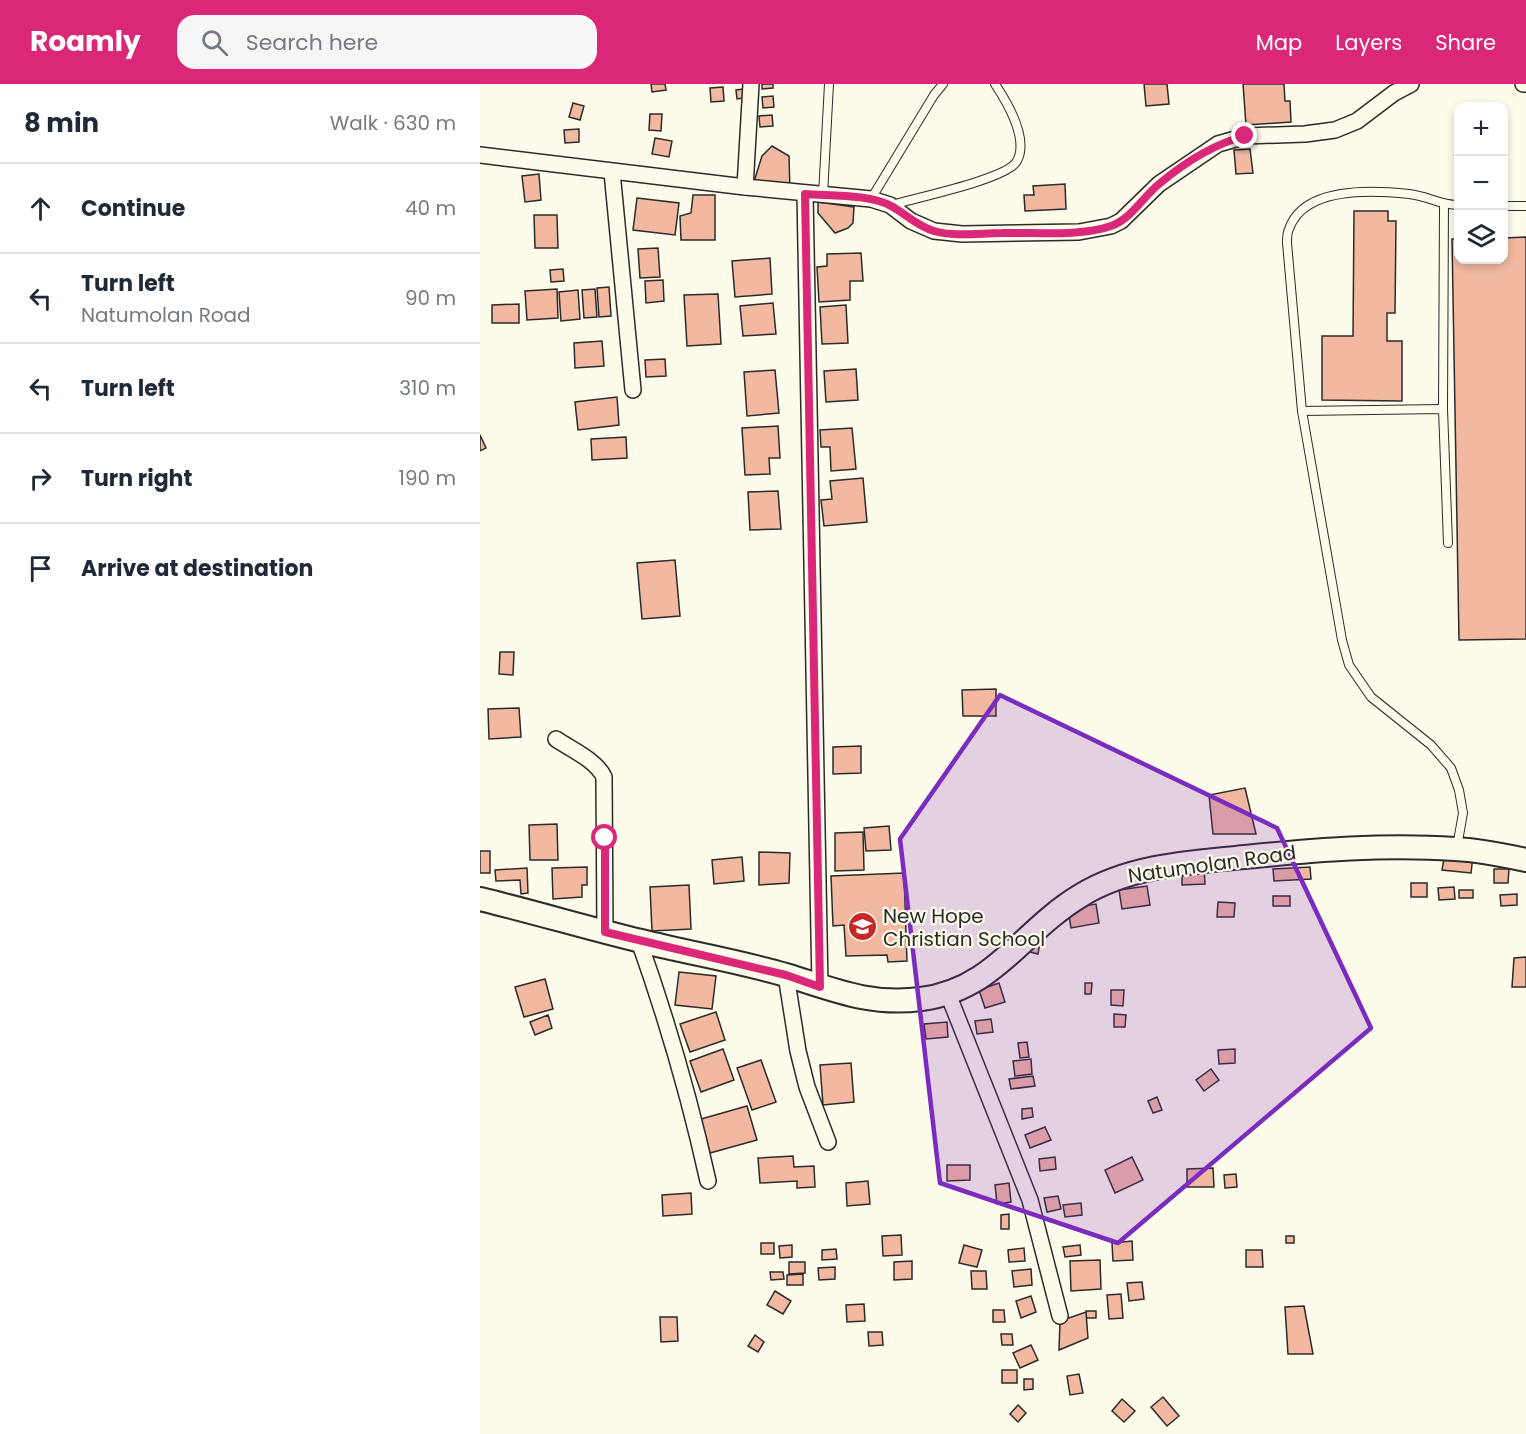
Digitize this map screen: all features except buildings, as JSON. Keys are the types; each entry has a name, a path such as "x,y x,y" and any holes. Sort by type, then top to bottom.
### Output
{"street":[{"path":"745,188 751,84"},
{"path":"480,154 745,188 871,199 890,205 911,221 934,231 962,234 1078,232 1110,226 1130,213 1159,184 1218,144 1245,136 1305,134 1340,128 1357,121 1394,93 1411,84"},
{"path":"612,172 633,390"},
{"path":"805,194 820,987"},
{"path":"556,740 594,764 604,777 605,932"},
{"name":"Natumolan Road","path":"480,899 639,941 786,975 820,987 860,997 919,1000 948,994 981,978 1056,912 1080,895 1128,875 1215,860 1315,850 1457,849 1526,860"},
{"path":"639,941 670,1032 694,1117 708,1181"},
{"path":"786,975 798,1051 807,1087 828,1142"},
{"path":"948,994 1030,1200 1060,1316"}],"lane":[{"path":"823,195 829,84"},
{"path":"871,199 943,84"},
{"path":"890,205 995,176 1013,166 1019,153 1014,115 995,84"},
{"path":"1454,205 1444,205 1409,194 1339,194 1315,200 1299,212 1288,229 1287,243 1302,411 1342,640 1349,665 1371,697 1431,745 1451,768 1460,790 1463,813 1457,849"},
{"path":"1444,205 1443,410 1448,543"},
{"path":"1508,206 1526,206"},
{"path":"1302,411 1443,410"}],"highlighted area":[{"path":"1000,695 1277,828 1371,1028 1118,1243 940,1183 900,839"}],"place":[{"name":"New Hope Christian School","path":"862,927"}],"route":[{"path":"605,838 605,932 786,975 820,987 805,194 871,199 890,205 911,221 934,231 962,234 1078,232 1110,226 1121,220 1159,184 1204,152 1218,144 1245,136"}]}
